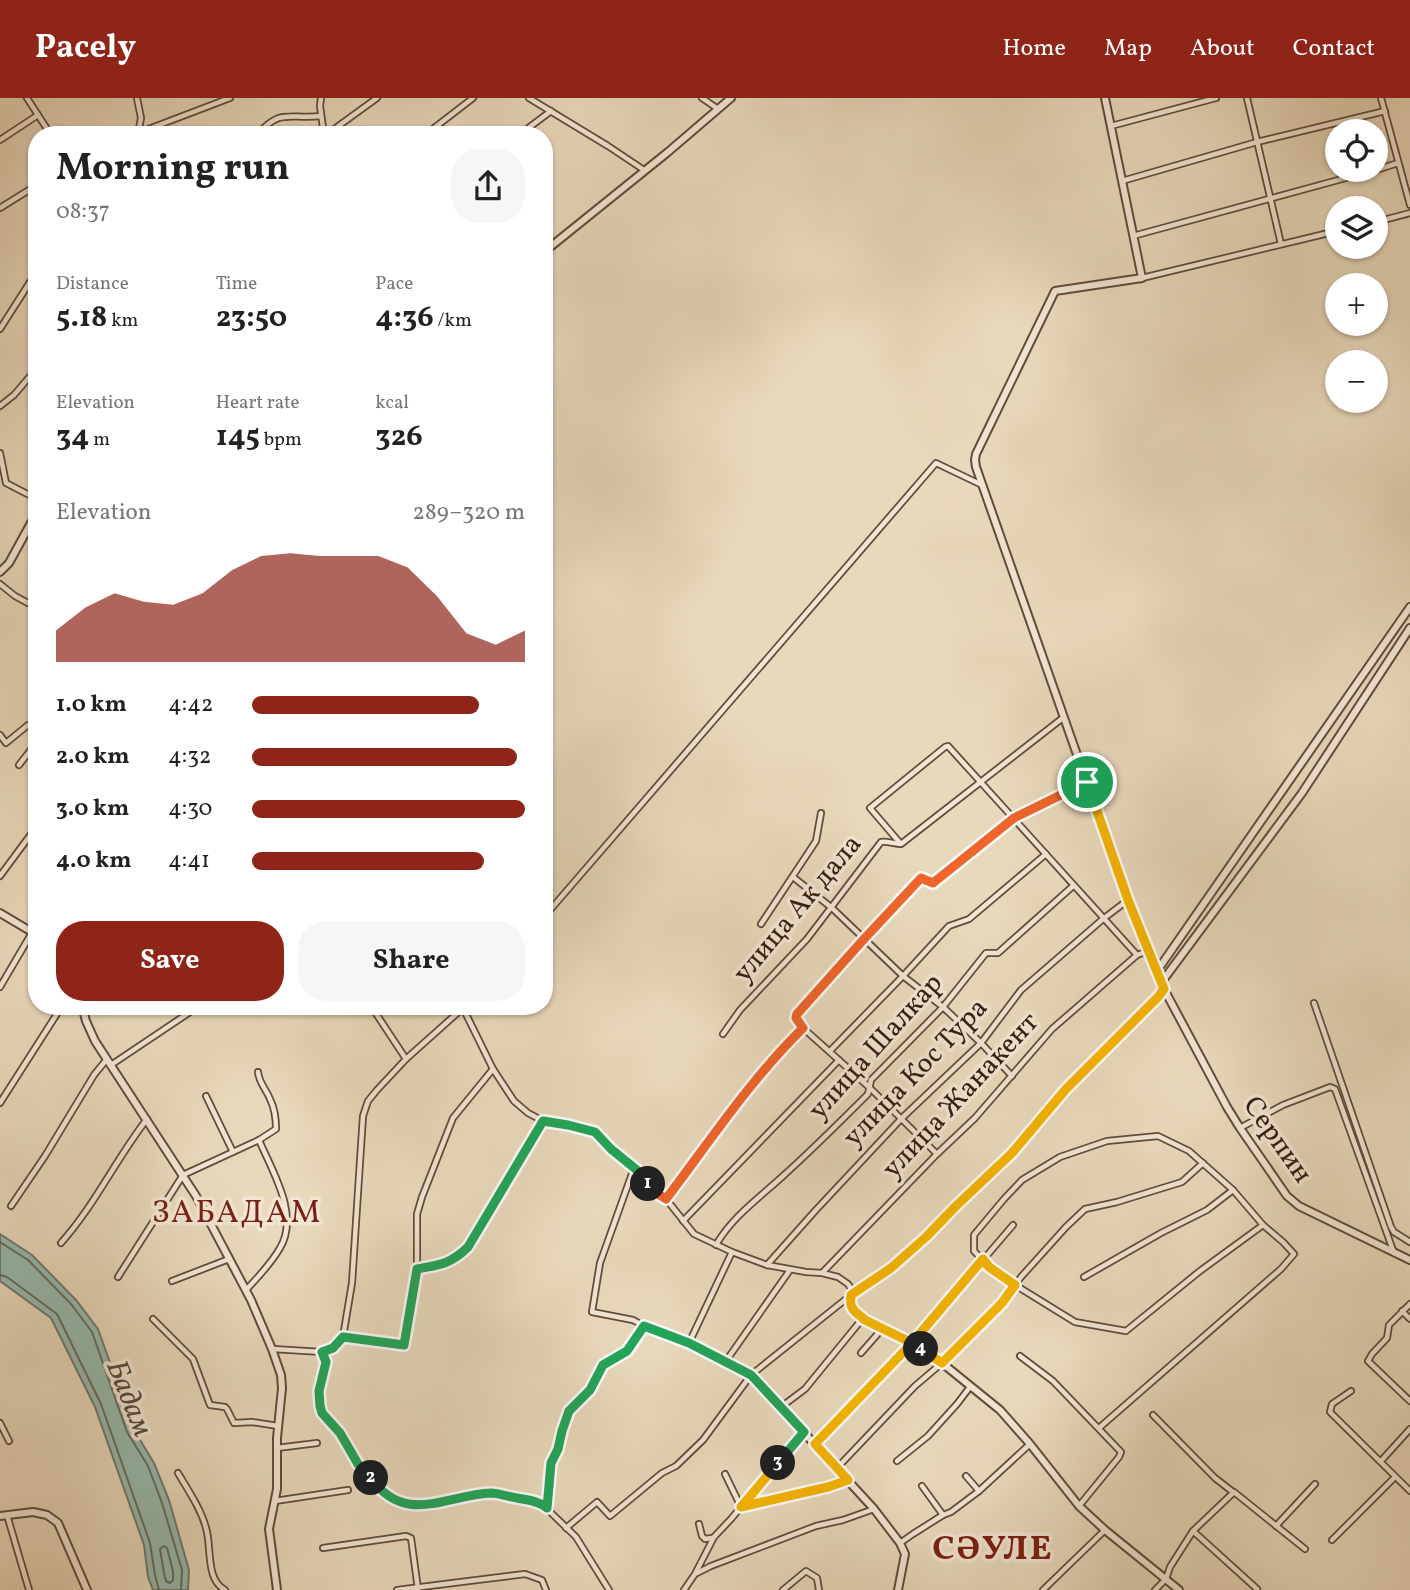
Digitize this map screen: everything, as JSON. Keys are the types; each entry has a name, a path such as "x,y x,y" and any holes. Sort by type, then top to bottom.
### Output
{"street":[{"path":"35,98 28,99 45,126"},
{"path":"137,98 141,118 140,126"},
{"path":"158,126 230,98"},
{"path":"320,98 323,126"},
{"path":"338,126 377,98"},
{"path":"437,126 473,98"},
{"path":"529,98 644,170"},
{"path":"702,98 719,109"},
{"path":"553,245 731,98"},
{"path":"1105,98 1142,278 1325,234"},
{"path":"1111,126 1216,98"},
{"path":"1247,98 1282,244"},
{"path":"1381,98 1410,205"},
{"path":"531,126 551,111"},
{"path":"1122,181 1257,142 1385,111"},
{"path":"0,139 38,115"},
{"path":"265,126 279,118 292,115 307,118 321,116"},
{"path":"1388,166 1398,163"},
{"path":"1133,236 1330,182"},
{"path":"0,208 28,191"},
{"path":"1388,219 1410,213"},
{"name":"Серпин","path":"1142,278 1055,291 975,460 1148,951 1163,986 1240,1128 1287,1196 1299,1206 1410,1260"},
{"path":"0,329 28,285"},
{"path":"0,406 14,396 28,379"},
{"path":"0,453 6,483"},
{"path":"553,907 936,463 982,485"},
{"path":"0,490 6,483"},
{"path":"6,483 28,494"},
{"path":"0,572 9,564 28,529"},
{"path":"0,584 28,603"},
{"path":"1157,971 1410,607"},
{"path":"566,1528 597,1502 610,1516 662,1473 676,1466 703,1440 751,1375 852,1294 891,1268 1012,1153 1066,1089 1158,997 1163,986 1302,793 1410,628"},
{"name":"улица Ак дала","path":"723,1034 740,1010 807,939 881,842 901,844 1064,717"},
{"path":"0,735 6,743 28,725"},
{"path":"901,844 870,808 948,746 1137,955 1148,951"},
{"path":"19,765 28,754"},
{"path":"937,1154 870,1087 803,1028 796,1018 797,1014 921,878 933,883 1014,818 1087,782"},
{"path":"761,924 816,841 821,813"},
{"path":"0,876 28,838"},
{"path":"830,1051 949,926 969,919 1046,854"},
{"path":"793,877 831,908 903,976 943,1007 1012,1076"},
{"name":"улица Шалкар","path":"716,1245 724,1231 745,1209 868,1094 871,1080 943,1007 986,953 999,953 1073,886"},
{"name":"улица Кос Тура","path":"766,1265 901,1119 981,1043 1021,990 1128,900"},
{"path":"0,913 28,929"},
{"path":"0,986 28,942"},
{"name":"улица Жанакент","path":"822,1273 975,1118 1052,1029 1137,955"},
{"path":"1314,1003 1391,1227 1410,1242"},
{"path":"0,1103 56,1015"},
{"path":"84,1015 95,1041 196,1196 246,1290 272,1349 282,1381 278,1473 275,1501 269,1522 277,1590"},
{"path":"11,1206 94,1075 109,1062 185,1015"},
{"path":"377,1015 406,1059"},
{"path":"272,1349 324,1354 343,1337 352,1283 363,1116 369,1101 406,1059 454,1015"},
{"path":"467,1015 493,1069 514,1101 528,1113 543,1121 595,1132 634,1168 653,1191 666,1199 694,1234 766,1265 822,1273 838,1277 848,1284 852,1294 850,1304 853,1311 863,1319 912,1343 942,1363 1000,1410 1079,1506 1180,1590"},
{"path":"666,1199 758,1076 803,1028"},
{"path":"683,1221 839,1060"},
{"path":"343,1337 404,1345 417,1269 417,1214 422,1197 453,1118 493,1069"},
{"path":"118,1277 183,1175 233,1153 276,1129 274,1109 258,1072"},
{"path":"1240,1128 1283,1105 1330,1087 1335,1089 1394,1253"},
{"path":"206,1096 233,1153"},
{"path":"61,1244 76,1227 130,1141 147,1119"},
{"path":"417,1269 444,1264 457,1258 468,1247 543,1121"},
{"path":"1099,1428 1281,1269 1294,1254 1263,1225 1233,1190 1203,1163 1189,1151 1158,1136 1107,1141 1060,1157 1023,1180 974,1235 974,1251 989,1267 1015,1285 1075,1322 1126,1331 1200,1270 1263,1225"},
{"path":"246,1290 272,1261 282,1246 286,1233 284,1199 259,1140"},
{"path":"837,1468 915,1386 1002,1303 1066,1227 1085,1209 1182,1182 1203,1163"},
{"path":"634,1168 600,1263 592,1312 633,1320 689,1343 751,1375 874,1509 900,1543 905,1554 898,1590"},
{"path":"1084,1277 1207,1210 1233,1190"},
{"path":"815,1444 912,1343 1013,1225"},
{"path":"689,1343 732,1252"},
{"path":"172,1280 229,1259"},
{"path":"726,1361 790,1270"},
{"path":"1410,1304 1390,1325 1387,1338 1368,1361 1410,1401"},
{"path":"1402,1311 1410,1319"},
{"path":"781,1408 806,1389 863,1318"},
{"path":"153,1319 193,1359 210,1405 227,1409 234,1423 253,1422 278,1426"},
{"path":"547,1508 551,1463 569,1411 590,1390 603,1365 627,1351 644,1326"},
{"path":"861,1353 882,1329"},
{"path":"324,1354 326,1362 318,1399 322,1413 340,1433 358,1464 382,1491 391,1498 409,1504 436,1504 454,1498 490,1493 543,1505 576,1537 609,1590"},
{"path":"1020,1356 1053,1381 1121,1452 1079,1506"},
{"path":"897,1461 928,1436 970,1387"},
{"path":"1351,1391 1332,1404 1330,1412 1410,1491"},
{"path":"1153,1415 1215,1478 1305,1549"},
{"path":"0,1423 9,1441"},
{"path":"1381,1461 1410,1429"},
{"path":"684,1590 713,1538 804,1432"},
{"path":"277,1448 317,1443"},
{"path":"900,1543 979,1492 1030,1444"},
{"path":"178,1473 206,1529 214,1577 223,1590"},
{"path":"725,1474 741,1507"},
{"path":"966,1476 979,1492"},
{"path":"1332,1540 1395,1476"},
{"path":"741,1507 848,1480"},
{"path":"1276,1526 1315,1484"},
{"path":"922,1486 943,1515"},
{"path":"275,1501 348,1490"},
{"path":"1155,1590 1166,1579 1170,1567 1193,1531 1234,1492"},
{"path":"695,1574 817,1526 874,1509"},
{"path":"29,1590 3,1515 33,1512 47,1515 58,1523 88,1590"},
{"path":"699,1524 705,1539 713,1538"},
{"path":"1043,1590 1105,1530"},
{"path":"1193,1531 1257,1589"},
{"path":"323,1548 406,1536 411,1538 418,1589"},
{"path":"783,1590 806,1571 817,1578 819,1590"},
{"path":"397,1590 525,1574 542,1580 546,1590"}],"water":[{"path":"0,1234 32,1255 76,1300 98,1329 134,1430 154,1463 169,1500 189,1570 188,1590 153,1590 148,1577 144,1545 95,1407 51,1318 0,1281"}],"district":[{"name":"ЗАБАДАМ","path":"237,1214"},
{"name":"СӘУЛЕ","path":"993,1550"}],"route":[{"path":"1087,782 1014,818 933,883 921,878 797,1014 796,1018 803,1028 758,1076 666,1199 653,1191 638,1171 595,1132 543,1121 468,1247 457,1258 444,1264 417,1269 404,1345 343,1337 333,1348 322,1352 326,1362 318,1399 322,1413 340,1433 358,1464 382,1491 391,1498 409,1504 436,1504 454,1498 490,1493 525,1500 547,1508 551,1463 569,1411 590,1390 603,1365 627,1351 644,1326 689,1343 751,1375 804,1432 741,1507 848,1480 815,1444 912,1343 983,1259 989,1267 1015,1285 1002,1303 942,1363 912,1343 863,1319 853,1311 850,1304 851,1295 891,1268 1012,1153 1066,1089 1164,989 1128,900 1087,782"}],"water label":[{"name":"Бадам","path":"129,1399"}]}
